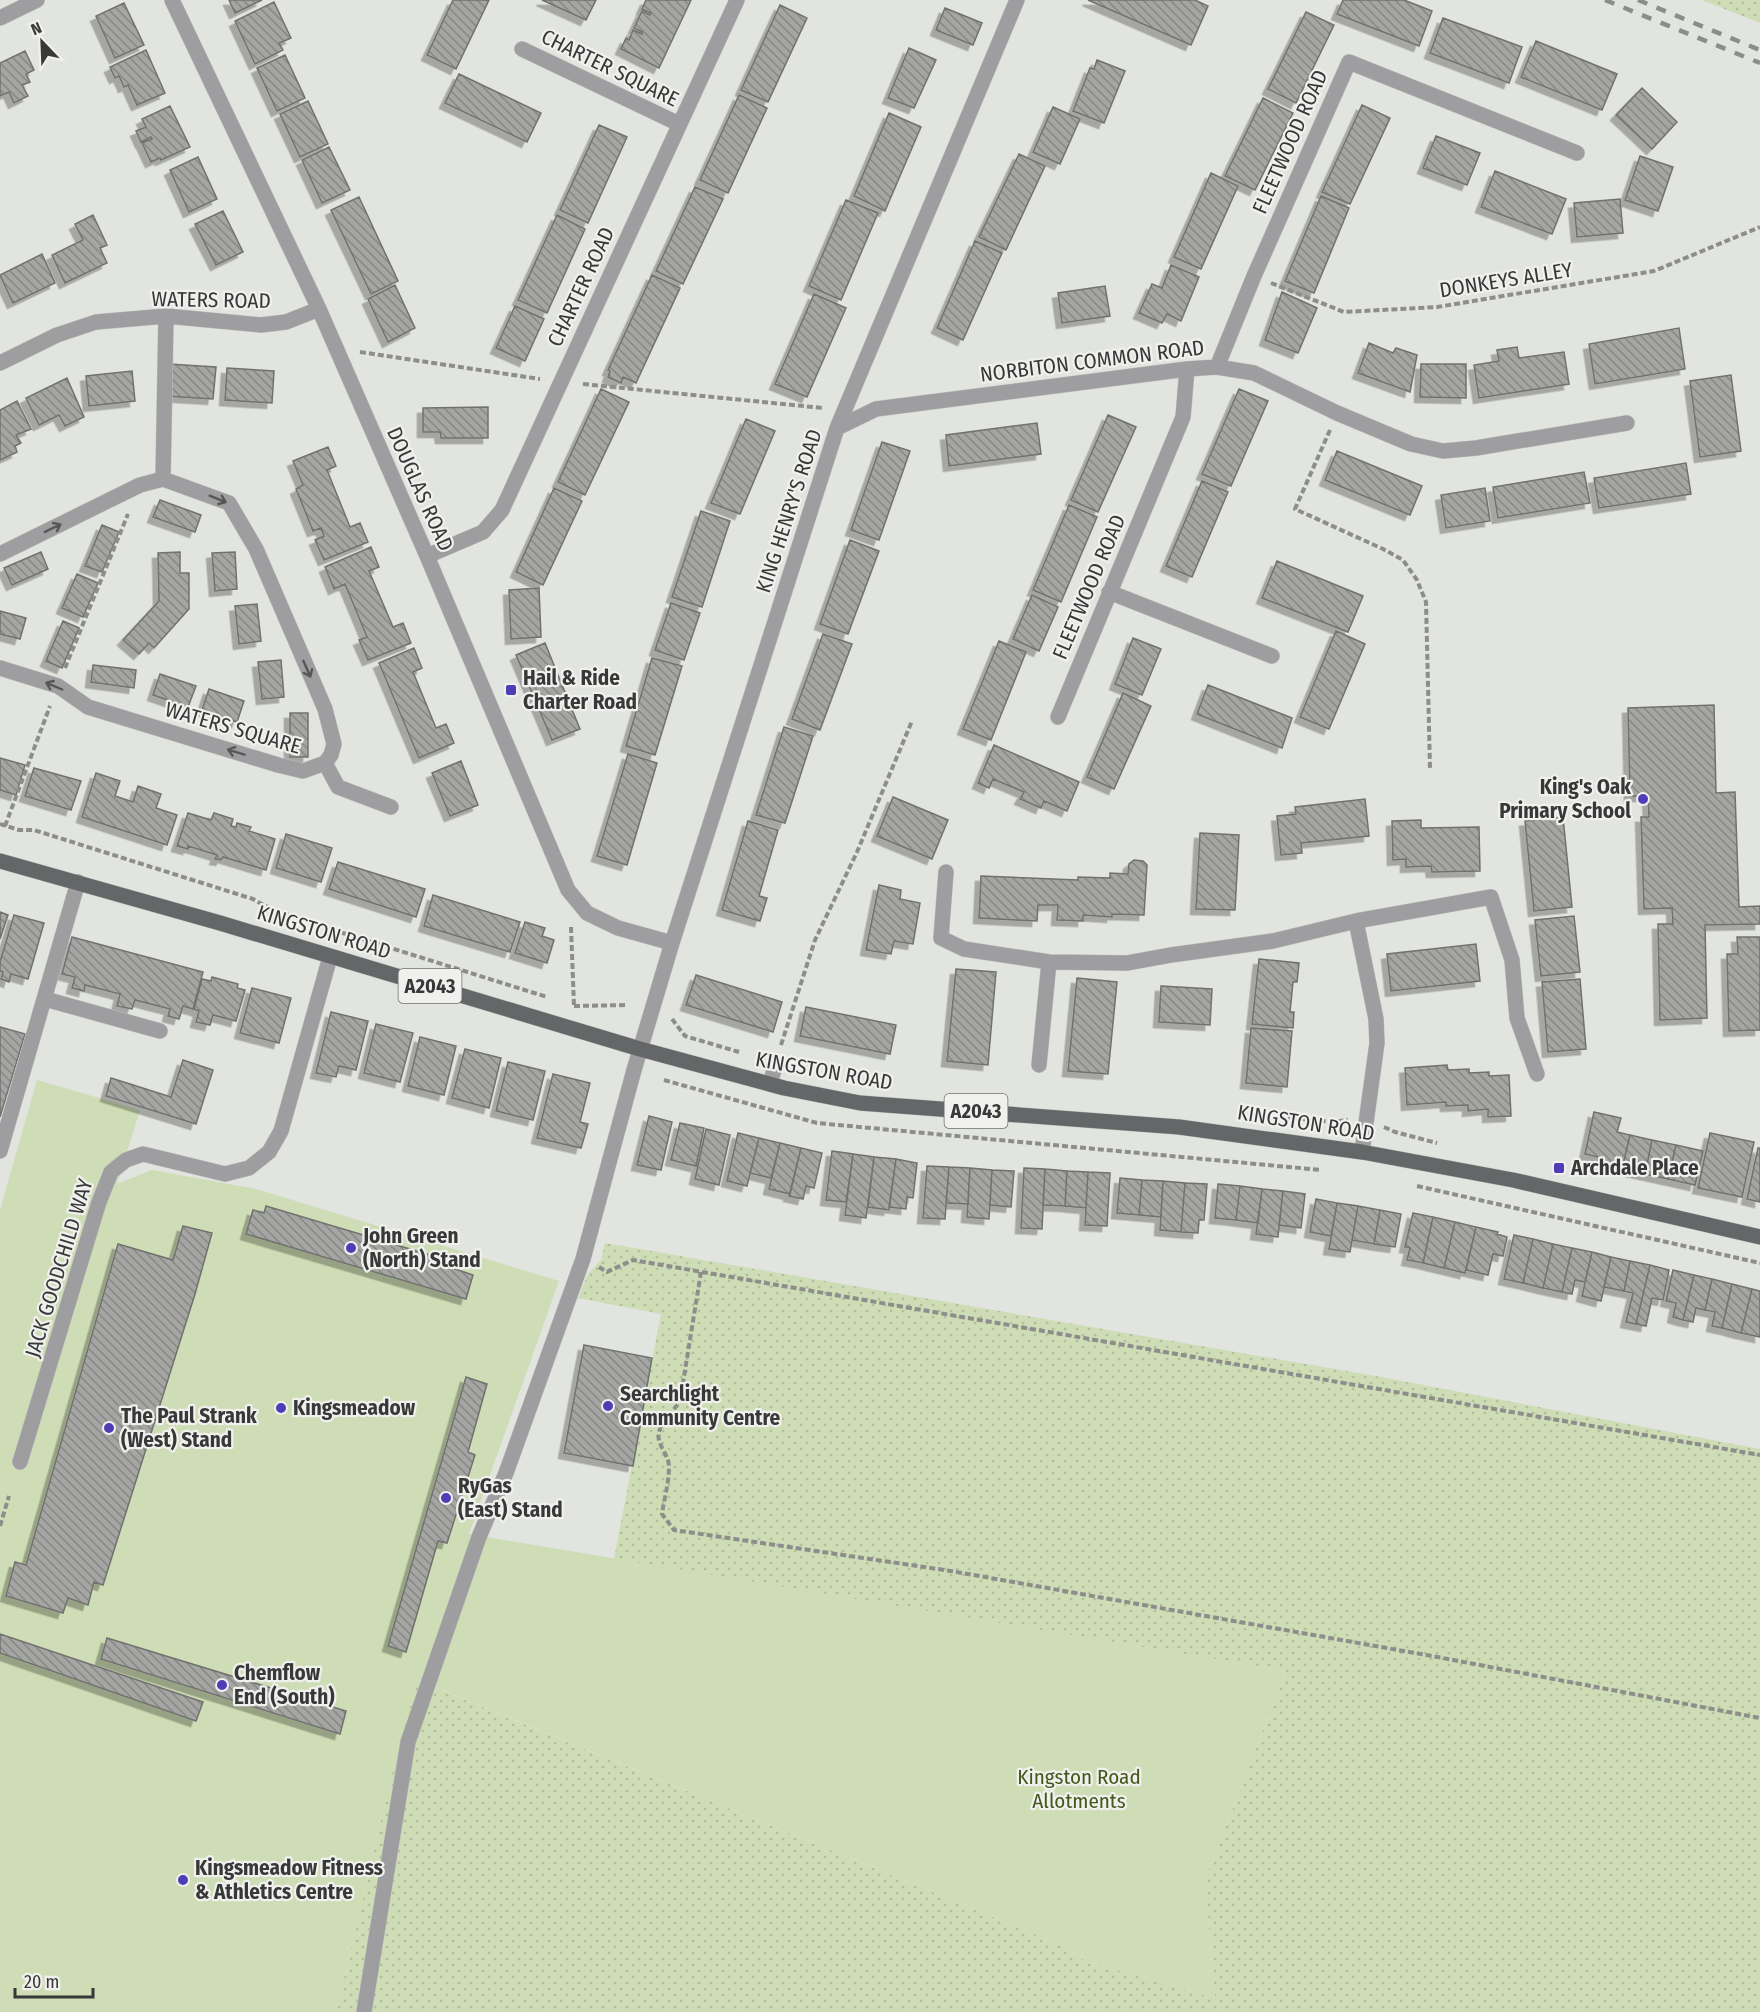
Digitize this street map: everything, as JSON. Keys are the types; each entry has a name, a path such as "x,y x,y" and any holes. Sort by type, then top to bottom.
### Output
{"main road":[{"name":"A2043","path":"0,861 78,882"},
{"name":"KINGSTON ROAD","path":"78,882 640,1049 770,1084 860,1103 1179,1127 1362,1152 1513,1180 1760,1237"}],"street":[{"path":"0,18 38,0"},
{"name":"DOUGLAS ROAD","path":"172,0 319,309 427,556 568,890 587,913 618,928 672,943"},
{"name":"CHARTER ROAD","path":"427,556 483,532 502,510 737,0"},
{"name":"KING HENRY'S ROAD","path":"364,2012 408,1742 479,1537 506,1473 583,1259 640,1049 672,943 837,428 1017,0"},
{"name":"CHARTER SQUARE","path":"522,49 679,124"},
{"name":"FLEETWOOD ROAD","path":"1217,367 1254,276 1349,62 1577,153"},
{"name":"WATERS ROAD","path":"0,363 57,335 96,322 166,316 261,325 286,322 319,309"},
{"path":"0,554 140,485 163,480 166,316"},
{"name":"NORBITON COMMON ROAD","path":"837,428 876,409 1217,367 1254,373 1337,413 1411,444 1443,451 1476,448 1627,423"},
{"name":"FLEETWOOD ROAD","path":"1058,717 1183,417 1187,369"},
{"name":"WATERS SQUARE","path":"0,668 58,686 88,707 278,765 303,771 325,763 331,755 334,744 325,709 256,549 229,503 163,480"},
{"path":"1109,592 1272,656"},
{"path":"325,763 338,787 391,807"},
{"path":"946,872 941,938 964,949 1049,962 1127,963 1273,941 1389,914 1491,897 1512,960 1517,1018 1537,1074"},
{"path":"0,1151 78,882"},
{"path":"1356,921 1376,1019 1377,1043 1362,1152"},
{"name":"JACK GOODCHILD WAY","path":"20,1462 99,1202 111,1172 126,1160 143,1154 225,1174 249,1168 269,1152 282,1131 330,957"},
{"path":"1039,1065 1049,962"},
{"path":"45,999 160,1031"},
{"path":"770,1084 776,1063"}],"path":[{"name":"DONKEYS ALLEY","path":"1254,276 1344,312 1365,313 1437,307 1654,271 1760,227"},
{"path":"336,348 561,382 845,410"},
{"path":"1337,413 1294,509 1403,560 1417,580 1426,602 1430,768"},
{"path":"2,825 140,485"},
{"path":"776,1063 815,940 857,852 912,721"},
{"name":"KINGSTON ROAD","path":"2,825 20,830 34,830 254,899 267,908 314,921 327,928 555,1000"},
{"path":"568,890 574,1006"},
{"path":"565,1003 574,1006 627,1005"},
{"path":"672,1019 685,1036 748,1055"},
{"name":"KINGSTON ROAD","path":"671,1082 817,1123 1324,1170"},
{"path":"1196,1152 1196,1158"},
{"path":"1410,1184 1760,1263"},
{"path":"583,1259 607,1272 633,1260 1760,1455"},
{"path":"700,1272 680,1401 674,1412 664,1422 659,1433 659,1444 669,1465 662,1514 674,1530 975,1575 1432,1656 1760,1718"},
{"path":"0,1526 9,1496"}],"green space":[{"path":"1702,0 1760,0 1760,23"},
{"name":"Kingston Road Allotments","path":"37,1080 140,1110 117,1184 152,1170 256,1189 559,1281 469,1534 1286,1671 1205,1880 1215,1998 1086,1961 1056,1943 418,1680 398,1748 336,2012 0,2012 0,1210"},
{"path":"605,1243 1381,1377 1760,1449 1760,2012 336,2012 398,1748 417,1680 1056,1943 1086,1961 1215,1998 1205,1880 1286,1671 614,1559 661,1314 578,1298 588,1274 601,1260"}],"building":[{"path":"229,0 262,0 235,13"},
{"path":"453,0 489,0 456,69 427,55"},
{"path":"542,0 596,0 586,20"},
{"path":"646,0 691,0 659,68 621,49 626,38 629,40 633,30 642,34 634,28 642,11 650,15 651,13 642,9"},
{"path":"1088,0 1195,0 1208,6 1191,45"},
{"path":"1343,0 1404,0 1432,11 1419,46 1337,14"},
{"path":"274,2 291,38 279,43 283,50 255,64 235,21"},
{"path":"124,3 144,45 115,58 96,16"},
{"path":"780,5 807,18 768,102 741,90"},
{"path":"945,8 982,23 973,45 936,30"},
{"path":"1306,12 1334,25 1296,103 1268,89"},
{"path":"1443,18 1522,47 1509,83 1430,53"},
{"path":"1536,41 1617,74 1602,110 1521,77"},
{"path":"909,48 936,60 914,108 888,98"},
{"path":"146,50 165,93 137,105 128,85 124,87 119,76 115,78 110,67"},
{"path":"25,51 34,70 26,74 30,82 22,85 28,96 14,103 9,92 0,96 0,63"},
{"path":"285,55 305,98 277,111 257,68"},
{"path":"1097,60 1125,71 1104,123 1073,111 1090,68 1094,69"},
{"path":"459,74 541,113 527,142 445,103"},
{"path":"1642,88 1677,122 1652,149 1616,115"},
{"path":"739,95 767,108 728,193 700,180"},
{"path":"1263,98 1293,113 1255,190 1225,176"},
{"path":"308,101 328,144 300,157 280,114"},
{"path":"1362,105 1390,118 1350,204 1322,192"},
{"path":"170,106 190,147 151,162 142,143 152,139 151,137 141,142 136,131 146,127 142,119"},
{"path":"1053,107 1080,119 1060,164 1033,152"},
{"path":"889,113 921,127 885,211 854,196"},
{"path":"599,125 627,137 588,223 560,210"},
{"path":"1436,136 1480,153 1467,185 1423,168"},
{"path":"329,147 350,190 322,203 302,160"},
{"path":"1019,154 1045,166 1006,250 979,237"},
{"path":"1640,156 1673,167 1658,211 1625,200"},
{"path":"198,157 217,199 189,212 170,170"},
{"path":"1495,171 1566,199 1552,234 1481,207"},
{"path":"1211,173 1238,186 1201,269 1174,257"},
{"path":"695,187 723,199 683,284 656,271"},
{"path":"1321,196 1349,208 1314,293 1285,281"},
{"path":"359,197 398,281 371,294 331,210"},
{"path":"1620,199 1623,233 1577,237 1574,203"},
{"path":"846,200 878,213 841,300 809,286"},
{"path":"223,211 243,252 216,265 195,224"},
{"path":"93,215 107,245 100,248 107,263 65,283 52,255 83,240 75,224"},
{"path":"557,215 585,229 547,313 518,300"},
{"path":"975,241 1002,253 963,340 937,328"},
{"path":"42,254 55,283 13,303 0,275"},
{"path":"1171,265 1199,277 1181,321 1167,314 1162,323 1139,313 1152,284 1162,288"},
{"path":"652,275 680,288 636,383 623,377 621,383 608,377 610,371 608,370"},
{"path":"395,285 415,328 388,342 368,299"},
{"path":"1105,286 1110,316 1062,323 1058,293"},
{"path":"1282,292 1317,308 1298,353 1265,340"},
{"path":"814,294 846,308 807,397 775,384"},
{"path":"515,306 544,319 525,361 496,348"},
{"path":"1679,328 1685,369 1595,384 1589,344"},
{"path":"1369,343 1393,353 1396,348 1417,355 1410,392 1358,373"},
{"path":"1517,347 1519,358 1564,352 1569,384 1479,398 1474,365 1499,361 1497,350"},
{"path":"168,364 216,367 213,399 166,396"},
{"path":"1421,364 1466,364 1466,398 1420,397"},
{"path":"227,368 274,371 272,403 225,400"},
{"path":"132,371 135,401 89,406 86,376"},
{"path":"1731,375 1741,451 1700,457 1690,381"},
{"path":"67,378 84,417 65,426 59,415 39,425 26,398"},
{"path":"601,389 629,402 585,495 558,482"},
{"path":"1239,389 1268,401 1231,486 1202,474"},
{"path":"17,401 31,429 16,435 21,443 15,446 17,452 0,460 0,410"},
{"path":"488,407 488,438 441,438 440,432 423,432 423,408"},
{"path":"1108,415 1136,427 1098,512 1071,500"},
{"path":"746,419 775,431 740,514 711,503"},
{"path":"1037,423 1041,454 949,466 946,435"},
{"path":"882,442 910,451 879,540 851,530"},
{"path":"328,447 336,466 327,470 350,527 360,523 368,542 324,560 315,540 324,536 321,528 313,531 296,489 303,485 293,461"},
{"path":"1337,451 1422,486 1410,515 1325,480"},
{"path":"1686,463 1691,494 1599,508 1594,478"},
{"path":"1584,472 1590,503 1498,518 1493,487"},
{"path":"1202,481 1228,492 1192,577 1166,566"},
{"path":"554,488 582,501 543,585 516,572"},
{"path":"1485,488 1490,521 1446,528 1441,495"},
{"path":"160,500 201,515 195,532 153,517"},
{"path":"1069,505 1097,517 1061,602 1033,590"},
{"path":"701,511 730,521 702,607 672,597"},
{"path":"102,525 119,532 102,572 85,566"},
{"path":"850,540 879,551 848,634 820,624"},
{"path":"371,547 379,567 369,571 393,627 403,623 411,643 368,660 359,640 367,637 345,584 334,589 325,567"},
{"path":"41,552 48,569 12,585 4,568"},
{"path":"180,552 180,573 189,573 189,609 154,648 149,643 139,654 123,640 159,601 158,553"},
{"path":"235,552 237,589 215,591 212,553"},
{"path":"1277,561 1363,596 1348,632 1262,598"},
{"path":"77,574 98,583 83,617 62,608"},
{"path":"539,588 541,637 511,639 509,590"},
{"path":"1032,595 1058,607 1039,651 1013,639"},
{"path":"671,603 700,613 684,660 655,650"},
{"path":"257,604 261,641 239,644 235,606"},
{"path":"0,611 26,618 20,639 0,634"},
{"path":"63,621 79,628 62,668 46,661"},
{"path":"1336,631 1365,644 1329,729 1300,717"},
{"path":"823,634 852,644 820,730 792,719"},
{"path":"1133,638 1161,649 1142,695 1115,684"},
{"path":"999,641 1026,652 991,740 963,729"},
{"path":"545,643 580,729 552,740 516,655"},
{"path":"414,648 422,668 413,672 436,728 446,724 454,743 419,758 379,663"},
{"path":"652,658 682,666 655,755 626,746"},
{"path":"281,660 284,697 262,699 258,662"},
{"path":"93,665 136,670 134,688 91,682"},
{"path":"160,674 196,686 188,707 153,695"},
{"path":"1208,685 1292,718 1282,748 1197,714"},
{"path":"209,689 244,701 237,722 202,710"},
{"path":"1123,693 1151,706 1114,789 1087,777"},
{"path":"1714,705 1716,793 1735,792 1739,907 1760,906 1760,924 1705,925 1707,1018 1660,1020 1658,924 1673,924 1672,908 1644,909 1641,817 1649,817 1648,796 1630,796 1628,708"},
{"path":"290,713 308,713 308,757 290,757"},
{"path":"784,727 813,736 785,823 756,815"},
{"path":"994,745 1079,782 1067,811 1044,801 1041,808 1020,799 1024,792 993,779 989,788 978,783"},
{"path":"628,754 657,763 627,865 597,856"},
{"path":"0,758 25,765 16,795 0,790"},
{"path":"461,761 478,805 450,816 432,773"},
{"path":"34,768 81,781 71,810 25,796"},
{"path":"96,773 120,781 115,796 133,802 138,786 161,794 156,808 177,815 167,845 82,817"},
{"path":"893,797 948,820 932,859 877,836"},
{"path":"1365,799 1369,836 1301,843 1302,853 1281,855 1277,816 1296,814 1295,807"},
{"path":"188,813 211,820 214,813 233,819 231,826 236,827 237,823 251,827 249,831 275,839 266,870 223,857 221,860 215,859 217,855 188,846 188,849 177,846"},
{"path":"1563,817 1572,907 1534,911 1525,821"},
{"path":"1421,820 1421,828 1479,827 1480,871 1432,872 1431,866 1406,867 1406,859 1393,860 1392,821"},
{"path":"748,821 778,830 759,896 767,898 760,921 722,910"},
{"path":"1200,833 1239,835 1235,910 1196,909"},
{"path":"286,834 332,848 321,882 276,868"},
{"path":"1134,860 1143,861 1147,865 1144,915 1112,914 1112,917 1083,915 1083,921 1057,920 1058,905 1038,905 1037,921 979,918 981,876 1078,880 1078,877 1110,878 1110,873 1128,874 1129,864"},
{"path":"338,862 425,889 416,917 329,889"},
{"path":"879,885 901,890 900,899 920,903 913,944 894,941 891,954 866,950"},
{"path":"433,895 520,922 510,952 424,926"},
{"path":"0,912 8,915 0,939"},
{"path":"14,915 44,923 28,979 11,974 9,982 1,979 3,972 0,971 0,962"},
{"path":"1574,916 1580,972 1541,976 1535,920"},
{"path":"525,922 545,928 542,936 554,940 547,963 515,953"},
{"path":"72,937 203,972 193,1009 183,1006 179,1019 168,1016 170,1009 135,1000 132,1009 117,1006 120,994 85,985 84,991 72,988 75,977 62,974"},
{"path":"1737,937 1760,937 1760,1030 1729,1031 1727,954 1738,954"},
{"path":"1476,944 1480,981 1391,991 1387,954"},
{"path":"1259,959 1299,963 1297,982 1293,982 1290,1012 1294,1012 1293,1028 1252,1024"},
{"path":"956,969 996,972 988,1065 947,1061"},
{"path":"696,975 782,1002 773,1032 686,1005"},
{"path":"212,977 238,984 237,988 245,990 236,1021 213,1015 210,1025 196,1022 199,1011 194,1009 202,979 211,981"},
{"path":"1077,978 1117,982 1108,1074 1068,1071"},
{"path":"1580,979 1586,1049 1548,1052 1542,982"},
{"path":"1161,986 1212,989 1210,1025 1159,1022"},
{"path":"252,988 291,998 279,1043 240,1033"},
{"path":"806,1007 896,1025 890,1054 800,1036"},
{"path":"331,1012 368,1021 356,1070 339,1066 336,1077 316,1073"},
{"path":"376,1024 413,1033 400,1082 364,1073"},
{"path":"0,1027 25,1034 0,1117"},
{"path":"1251,1028 1292,1031 1287,1087 1246,1083"},
{"path":"420,1037 456,1046 444,1095 408,1086"},
{"path":"465,1049 501,1058 489,1108 452,1098"},
{"path":"183,1060 213,1070 196,1124 106,1096 111,1078 171,1097"},
{"path":"508,1062 545,1071 533,1120 496,1111"},
{"path":"1447,1065 1448,1070 1469,1069 1469,1073 1489,1072 1489,1076 1509,1075 1511,1116 1488,1117 1488,1109 1468,1111 1468,1105 1446,1106 1446,1102 1407,1105 1405,1068"},
{"path":"553,1074 590,1083 580,1122 588,1124 581,1148 537,1138"},
{"path":"1594,1112 1621,1118 1617,1132 1630,1135 1622,1169 1597,1163 1598,1157 1585,1154"},
{"path":"649,1116 672,1122 661,1170 637,1165"},
{"path":"680,1123 704,1128 696,1166 671,1160"},
{"path":"706,1129 730,1135 719,1185 695,1179"},
{"path":"738,1133 759,1138 747,1186 727,1181"},
{"path":"1710,1133 1754,1142 1742,1197 1698,1188"},
{"path":"1630,1135 1652,1140 1645,1174 1622,1169"},
{"path":"759,1138 780,1143 771,1178 750,1173"},
{"path":"1652,1140 1676,1145 1668,1179 1645,1174"},
{"path":"780,1143 801,1148 790,1194 769,1189"},
{"path":"1676,1145 1703,1151 1695,1185 1668,1179"},
{"path":"801,1148 822,1153 814,1188 806,1186 803,1199 789,1196"},
{"path":"1758,1148 1760,1148 1760,1202 1747,1199"},
{"path":"832,1151 853,1154 846,1202 826,1200"},
{"path":"853,1154 874,1157 866,1218 845,1215"},
{"path":"874,1157 896,1159 889,1210 868,1207"},
{"path":"896,1159 917,1163 913,1198 907,1197 906,1209 889,1207"},
{"path":"927,1166 949,1167 945,1219 923,1218"},
{"path":"949,1167 970,1168 968,1204 946,1203"},
{"path":"970,1168 992,1170 989,1219 967,1217"},
{"path":"1024,1168 1045,1169 1042,1229 1021,1228"},
{"path":"1045,1169 1067,1171 1065,1206 1043,1205"},
{"path":"992,1170 1014,1171 1011,1207 990,1205"},
{"path":"1067,1171 1088,1172 1086,1208 1065,1206"},
{"path":"1088,1172 1110,1173 1107,1226 1085,1225"},
{"path":"1120,1178 1142,1180 1139,1215 1117,1213"},
{"path":"1142,1180 1163,1181 1161,1217 1139,1215"},
{"path":"1163,1181 1185,1183 1181,1232 1160,1230"},
{"path":"1185,1183 1207,1184 1204,1220 1199,1220 1198,1233 1181,1232"},
{"path":"1218,1184 1240,1186 1236,1220 1215,1218"},
{"path":"1240,1186 1262,1189 1258,1223 1236,1220"},
{"path":"1262,1189 1283,1191 1278,1237 1256,1234"},
{"path":"1283,1191 1305,1194 1301,1228 1279,1225"},
{"path":"1316,1199 1337,1203 1331,1236 1310,1232"},
{"path":"1337,1203 1358,1206 1350,1252 1329,1249"},
{"name":"John Green (North) Stand","path":"266,1206 457,1263 455,1269 473,1275 466,1299 246,1234 253,1210 264,1213"},
{"path":"1358,1206 1380,1210 1374,1244 1352,1240"},
{"path":"1380,1210 1401,1214 1395,1247 1374,1244"},
{"path":"1413,1213 1433,1217 1423,1263 1407,1260 1410,1248 1405,1247"},
{"path":"1433,1217 1455,1222 1444,1268 1423,1263"},
{"path":"1455,1222 1476,1227 1465,1273 1444,1268"},
{"name":"The Paul Strank (West) Stand","path":"183,1226 212,1233 195,1294 103,1585 94,1582 88,1605 68,1598 63,1613 6,1596 15,1562 26,1565 118,1244 173,1260"},
{"path":"1476,1227 1498,1232 1497,1234 1507,1237 1503,1256 1493,1254 1488,1275 1466,1270"},
{"path":"1514,1235 1533,1239 1523,1283 1504,1279"},
{"path":"1533,1239 1553,1244 1543,1288 1523,1283"},
{"path":"1553,1244 1572,1248 1562,1292 1543,1288"},
{"path":"1572,1248 1592,1252 1585,1282 1575,1280 1572,1294 1562,1292"},
{"path":"1592,1252 1611,1257 1601,1301 1582,1296"},
{"path":"1611,1257 1630,1261 1624,1291 1604,1287"},
{"path":"1630,1261 1650,1265 1636,1324 1626,1322 1633,1293 1624,1291"},
{"path":"1650,1265 1669,1270 1663,1300 1652,1298 1646,1326 1636,1324"},
{"path":"1673,1270 1694,1275 1683,1320 1673,1317 1676,1303 1666,1301"},
{"path":"1694,1275 1712,1279 1705,1310 1696,1308 1693,1322 1683,1320"},
{"path":"1712,1279 1732,1284 1722,1328 1712,1326 1715,1312 1705,1310"},
{"path":"1732,1284 1752,1289 1741,1333 1722,1328"},
{"path":"1752,1289 1760,1291 1760,1337 1741,1333"},
{"name":"Searchlight Community Centre","path":"584,1345 652,1358 633,1466 564,1453"},
{"name":"RyGas (East) Stand","path":"466,1377 487,1384 468,1452 475,1455 447,1543 438,1541 406,1652 388,1646"},
{"path":"0,1634 203,1702 196,1721 0,1653"},
{"name":"Chemflow End (South)","path":"107,1638 346,1711 340,1734 101,1659"}],"railway":[{"path":"1605,0 1760,63"},
{"path":"1638,0 1760,50"}],"place":[{"name":"Hail & Ride Charter Road","path":"511,690"},
{"name":"King's Oak Primary School","path":"1643,799"},
{"name":"Archdale Place","path":"1559,1168"},
{"name":"John Green (North) Stand","path":"351,1248"},
{"name":"Searchlight Community Centre","path":"608,1406"},
{"name":"Kingsmeadow","path":"281,1408"},
{"name":"The Paul Strank (West) Stand","path":"109,1428"},
{"name":"RyGas (East) Stand","path":"446,1498"},
{"name":"Chemflow End (South)","path":"222,1685"},
{"name":"Kingsmeadow Fitness & Athletics Centre","path":"183,1880"}]}
